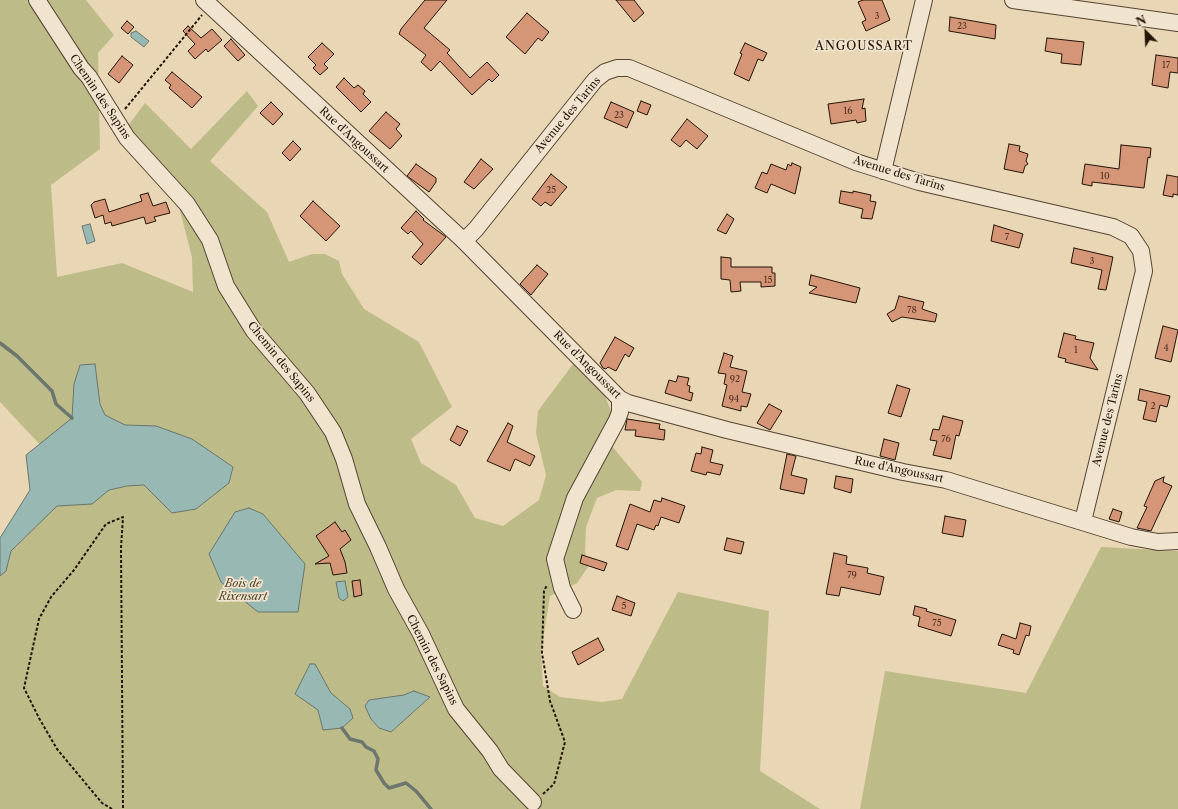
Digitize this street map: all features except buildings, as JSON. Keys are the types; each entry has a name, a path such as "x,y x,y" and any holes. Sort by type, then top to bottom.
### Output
{"street":[{"name":"Chemin des Sapins","path":"37,0 136,150 187,204 210,240 226,286 254,331 307,393 333,432 344,459 357,504 396,589 421,634 456,709 490,751 501,769 533,802"},
{"path":"883,171 924,0"},
{"path":"1013,0 1178,23"},
{"name":"Rue d'Angoussart","path":"207,3 464,241 620,399 642,408 720,428 903,472 946,480 1131,537 1158,542 1178,541"},
{"name":"Avenue des Tarins","path":"464,241 476,229 595,80 605,72 617,68 629,68 856,162 883,171 919,182 1113,227 1131,236 1141,251 1144,271 1082,521"},
{"path":"573,610 562,588 555,559 576,498 617,420 620,412 620,399"}],"path":[{"path":"116,121 154,72 169,56 207,3"},
{"path":"112,809 102,803 57,749 24,688 39,619 51,597 74,570 106,524 123,517 121,548 123,809"},
{"path":"533,802 554,784 565,742 550,701 542,652 544,591 556,568"}],"green space":[{"name":"Bois de Rixensart","path":"0,0 86,0 114,35 98,53 100,149 51,185 57,277 122,263 193,292 192,257 178,203 122,134 145,103 191,149 247,91 258,106 210,161 267,212 289,262 312,254 325,254 339,261 342,274 364,309 419,342 452,407 411,439 421,463 456,485 475,518 503,526 539,500 546,475 536,433 538,411 573,364 605,396 615,421 610,444 642,482 640,491 616,490 597,498 586,527 585,552 588,567 577,583 550,596 541,652 543,686 560,697 602,702 622,699 678,592 769,611 760,771 820,809 0,809 0,547 62,468 0,402"},
{"path":"1101,547 1178,551 1178,809 860,809 885,671 1026,693"}],"water":[{"path":"136,31 149,41 144,47 131,37 131,33"},
{"path":"90,224 95,241 87,244 82,226"},
{"path":"95,364 100,404 105,415 125,425 156,426 192,439 233,467 229,483 196,509 172,513 144,485 127,486 109,490 92,504 57,506 11,551 6,571 0,576 0,538 30,490 26,455 72,418 74,384 80,365"},
{"path":"249,508 263,514 305,564 298,612 258,612 221,582 209,554 235,512"},
{"path":"345,581 348,597 343,601 339,598 336,582"},
{"path":"310,664 315,664 331,693 350,709 353,718 342,728 323,730 318,710 295,694"},
{"path":"414,691 430,697 391,732 379,728 371,719 365,706 369,700 404,695"}],"waterway":[{"path":"0,343 17,356 52,391 56,404 72,418"},
{"path":"342,728 350,739 362,742 366,747 374,751 378,759 376,770 389,788 406,783 416,791 431,809"}],"district":[{"name":"ANGOUSSART","path":"864,47"}]}
